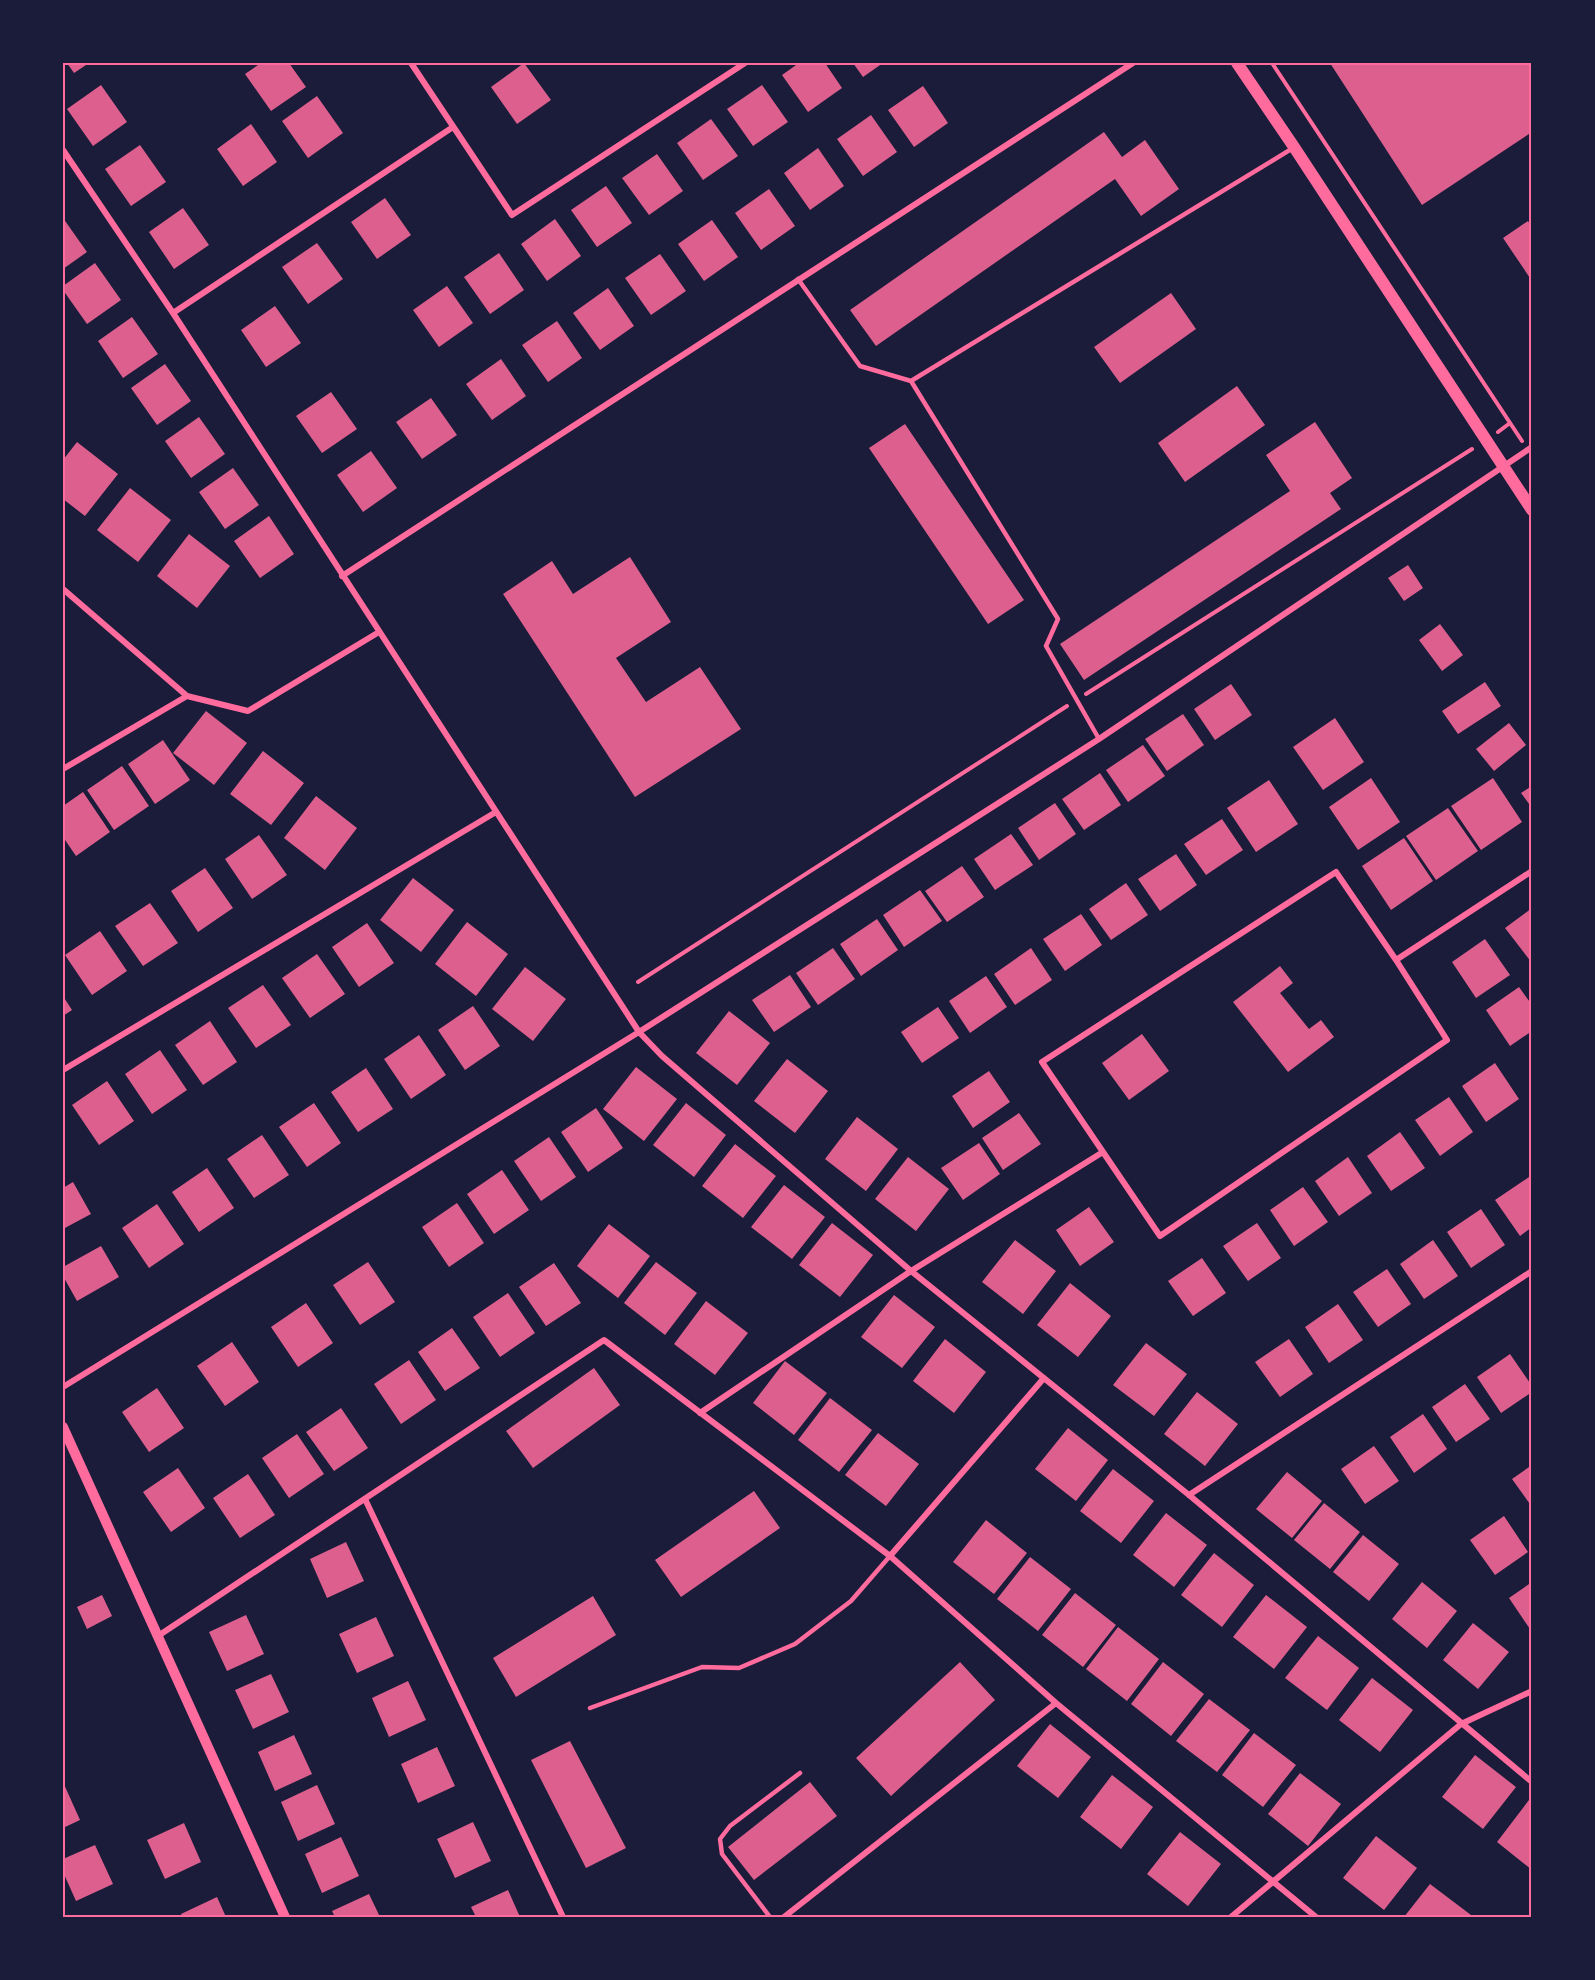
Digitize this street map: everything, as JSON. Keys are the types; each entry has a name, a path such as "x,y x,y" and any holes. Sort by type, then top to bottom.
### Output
{"main road":[{"path":"1237,63 1532,510"}],"street":[{"path":"411,63 512,215 745,63"},
{"path":"342,576 1133,63"},
{"path":"173,313 453,127"},
{"path":"63,150 173,313 639,1032 662,1056 911,1271 1189,1495 1532,1782"},
{"path":"63,1388 639,1032 1100,739 1530,449"},
{"path":"63,589 187,696 248,711 379,632"},
{"path":"63,769 187,696"},
{"path":"63,1070 496,812"},
{"path":"1396,960 1532,871"},
{"path":"1336,872 1396,960 1448,1040 1160,1236 1042,1062 1336,872"},
{"path":"700,1413 911,1271 1103,1152"},
{"path":"1189,1495 1532,1271"},
{"path":"158,1636 604,1340 890,1556 1056,1702 1316,1917"},
{"path":"890,1556 1044,1378"},
{"path":"63,1427 285,1917"},
{"path":"365,1499 563,1917"},
{"path":"1231,1917 1461,1724 1532,1691"},
{"path":"784,1917 1056,1702"}],"lane":[{"path":"911,381 1294,147"},
{"path":"798,279 860,366 911,381 1058,619 1046,646 1100,739"},
{"path":"590,1708 702,1667 739,1668 795,1644 851,1601 890,1556"},
{"path":"770,1917 722,1854 720,1839 730,1826 800,1773"}],"path":[{"path":"1272,63 1530,449"}],"building":[{"path":"67,63 89,63 74,73"},
{"path":"261,63 289,63 306,87 271,111 245,74"},
{"path":"524,63 551,100 517,124 491,87"},
{"path":"799,63 825,63 842,88 808,112 782,75"},
{"path":"853,63 883,63 863,77"},
{"path":"1330,63 1532,63 1532,132 1422,205"},
{"path":"101,85 127,122 93,146 67,109"},
{"path":"762,85 788,122 753,146 727,109"},
{"path":"923,86 948,123 914,147 888,110"},
{"path":"317,96 343,133 308,158 282,121"},
{"path":"871,115 897,152 863,176 837,139"},
{"path":"711,119 738,156 703,180 677,143"},
{"path":"251,124 277,162 243,186 217,149"},
{"path":"1104,132 1122,157 1145,140 1179,189 1141,216 1115,179 876,346 850,310"},
{"path":"140,145 166,182 131,206 105,169"},
{"path":"818,148 844,186 810,210 784,173"},
{"path":"657,154 683,191 649,215 622,178"},
{"path":"606,186 632,223 597,247 571,210"},
{"path":"769,189 795,226 761,250 735,213"},
{"path":"385,198 411,235 377,259 351,222"},
{"path":"183,208 209,245 174,269 149,232"},
{"path":"63,218 87,252 63,269"},
{"path":"555,219 581,256 547,281 521,244"},
{"path":"712,220 738,257 704,281 678,244"},
{"path":"1528,221 1532,227 1532,281 1503,238"},
{"path":"317,243 343,279 308,304 282,267"},
{"path":"499,253 524,290 490,314 464,277"},
{"path":"660,254 686,291 651,315 625,278"},
{"path":"95,263 121,300 87,324 63,290 63,286"},
{"path":"447,286 473,323 439,347 413,310"},
{"path":"608,288 634,326 600,350 573,313"},
{"path":"1171,293 1196,329 1120,383 1094,347"},
{"path":"275,306 301,343 266,367 241,330"},
{"path":"132,317 158,354 123,378 98,341"},
{"path":"557,321 582,358 548,382 522,345"},
{"path":"501,359 526,396 492,420 466,384"},
{"path":"165,364 191,401 157,425 131,388"},
{"path":"1237,386 1265,425 1185,482 1158,443"},
{"path":"331,392 357,429 322,453 296,416"},
{"path":"431,398 457,435 422,459 396,422"},
{"path":"199,417 225,454 191,478 165,441"},
{"path":"1315,422 1352,478 1330,493 1341,509 1084,680 1060,644 1290,491 1266,455"},
{"path":"905,424 1024,600 988,624 869,448"},
{"path":"77,442 118,474 85,516 63,499 63,460"},
{"path":"371,451 397,488 363,512 337,475"},
{"path":"233,468 259,505 225,529 199,492"},
{"path":"130,488 171,520 138,562 97,530"},
{"path":"269,516 294,554 260,578 234,541"},
{"path":"189,534 230,566 197,608 157,576"},
{"path":"630,557 671,622 616,658 646,702 700,667 741,729 635,797 503,594 552,561 573,594"},
{"path":"1408,565 1423,588 1404,601 1388,578"},
{"path":"1440,624 1463,655 1442,671 1419,640"},
{"path":"1485,682 1501,706 1458,734 1442,711"},
{"path":"1231,684 1252,715 1215,740 1194,709"},
{"path":"206,711 247,743 214,785 173,753"},
{"path":"1183,714 1204,745 1167,771 1145,739"},
{"path":"1335,718 1364,762 1323,790 1293,747"},
{"path":"1509,723 1526,745 1494,771 1476,749"},
{"path":"163,740 190,780 155,804 128,764"},
{"path":"1143,745 1165,776 1128,802 1106,770"},
{"path":"263,751 304,783 271,825 230,794"},
{"path":"122,766 149,806 114,830 87,790"},
{"path":"1100,773 1121,805 1084,830 1062,799"},
{"path":"1371,778 1400,822 1358,850 1329,807"},
{"path":"1493,778 1522,822 1481,850 1451,806"},
{"path":"1269,780 1298,824 1256,852 1227,808"},
{"path":"1532,786 1532,808 1521,793"},
{"path":"83,792 110,832 76,856 63,837 63,806"},
{"path":"316,796 357,828 325,870 284,838"},
{"path":"1055,803 1076,834 1039,860 1018,828"},
{"path":"1448,808 1478,851 1436,880 1406,836"},
{"path":"1222,819 1243,850 1206,875 1184,844"},
{"path":"1011,834 1033,865 995,890 974,859"},
{"path":"259,835 287,875 252,899 225,859"},
{"path":"1404,838 1433,881 1391,910 1362,866"},
{"path":"1176,854 1197,885 1160,911 1138,879"},
{"path":"962,866 984,897 947,922 925,891"},
{"path":"205,868 233,908 198,932 171,891"},
{"path":"413,878 454,910 421,952 380,920"},
{"path":"1126,883 1148,915 1111,940 1089,909"},
{"path":"920,890 942,921 904,947 883,915"},
{"path":"150,903 178,943 143,966 115,926"},
{"path":"1532,908 1532,963 1505,928"},
{"path":"1081,914 1102,945 1065,971 1043,939"},
{"path":"877,919 898,950 861,976 840,944"},
{"path":"467,922 508,954 476,996 435,964"},
{"path":"367,923 394,963 359,987 332,947"},
{"path":"100,931 127,971 92,995 65,955"},
{"path":"1485,939 1510,975 1476,998 1452,962"},
{"path":"833,948 855,979 818,1005 796,973"},
{"path":"1031,948 1052,980 1015,1005 994,974"},
{"path":"317,954 345,994 310,1018 282,978"},
{"path":"1280,966 1293,983 1280,993 1309,1029 1321,1020 1334,1037 1288,1072 1233,1002"},
{"path":"525,967 566,999 533,1041 492,1009"},
{"path":"790,975 811,1007 774,1032 752,1000"},
{"path":"986,976 1007,1007 970,1033 949,1001"},
{"path":"263,985 291,1025 256,1048 228,1008"},
{"path":"1519,987 1532,1005 1532,1031 1510,1046 1486,1010"},
{"path":"63,996 72,1010 63,1016"},
{"path":"473,1006 500,1046 465,1070 438,1030"},
{"path":"938,1007 959,1038 922,1063 901,1032"},
{"path":"729,1011 770,1043 737,1085 696,1053"},
{"path":"210,1021 237,1062 203,1085 175,1045"},
{"path":"1142,1034 1169,1071 1129,1100 1102,1063"},
{"path":"419,1035 446,1075 411,1099 384,1059"},
{"path":"160,1050 187,1090 152,1114 125,1074"},
{"path":"787,1059 828,1091 795,1133 754,1101"},
{"path":"1495,1063 1519,1099 1486,1122 1462,1086"},
{"path":"636,1067 677,1099 644,1141 603,1109"},
{"path":"366,1068 393,1109 358,1132 331,1092"},
{"path":"989,1071 1010,1102 973,1128 952,1096"},
{"path":"107,1081 134,1121 99,1145 72,1105"},
{"path":"1449,1097 1473,1132 1440,1156 1415,1120"},
{"path":"314,1103 341,1143 307,1167 279,1127"},
{"path":"686,1103 726,1135 694,1177 653,1145"},
{"path":"596,1108 623,1148 588,1172 561,1132"},
{"path":"1019,1113 1041,1144 1003,1170 982,1138"},
{"path":"857,1117 898,1149 866,1191 825,1159"},
{"path":"1400,1132 1425,1168 1391,1191 1367,1156"},
{"path":"262,1135 289,1175 254,1198 227,1159"},
{"path":"549,1137 576,1177 541,1201 514,1161"},
{"path":"979,1143 1000,1174 963,1200 941,1168"},
{"path":"735,1144 776,1176 743,1218 702,1186"},
{"path":"908,1157 949,1189 916,1231 875,1199"},
{"path":"1348,1157 1372,1193 1339,1216 1315,1181"},
{"path":"207,1168 234,1208 199,1232 172,1192"},
{"path":"502,1170 529,1210 494,1234 467,1194"},
{"path":"1529,1177 1532,1182 1532,1227 1520,1236 1495,1200"},
{"path":"73,1182 91,1214 63,1229 63,1188"},
{"path":"784,1185 825,1217 792,1259 751,1227"},
{"path":"1303,1187 1328,1222 1294,1246 1270,1210"},
{"path":"457,1203 484,1243 449,1267 422,1227"},
{"path":"157,1204 184,1244 149,1268 122,1228"},
{"path":"1089,1207 1114,1242 1080,1266 1056,1230"},
{"path":"1481,1209 1505,1245 1471,1268 1447,1232"},
{"path":"832,1223 873,1255 840,1297 799,1265"},
{"path":"1257,1223 1281,1258 1248,1281 1223,1246"},
{"path":"609,1224 650,1256 618,1298 577,1266"},
{"path":"1015,1240 1056,1271 1023,1314 982,1282"},
{"path":"1433,1240 1458,1276 1424,1299 1400,1264"},
{"path":"101,1246 119,1277 77,1301 63,1276 63,1267"},
{"path":"1202,1258 1226,1293 1193,1316 1168,1281"},
{"path":"368,1262 395,1302 360,1325 333,1285"},
{"path":"656,1262 697,1293 665,1335 624,1303"},
{"path":"554,1263 581,1303 546,1326 519,1287"},
{"path":"1387,1269 1411,1304 1378,1327 1353,1292"},
{"path":"1070,1283 1111,1316 1078,1357 1037,1325"},
{"path":"508,1293 535,1333 500,1357 473,1317"},
{"path":"894,1295 935,1327 902,1368 861,1337"},
{"path":"706,1301 748,1333 715,1375 674,1344"},
{"path":"306,1303 333,1343 298,1367 271,1327"},
{"path":"1338,1304 1363,1340 1329,1363 1305,1327"},
{"path":"452,1328 480,1368 445,1391 418,1352"},
{"path":"945,1339 986,1372 954,1413 913,1381"},
{"path":"1289,1339 1313,1374 1280,1397 1255,1362"},
{"path":"232,1342 259,1382 225,1406 197,1366"},
{"path":"1146,1343 1187,1374 1154,1416 1113,1385"},
{"path":"1510,1354 1532,1386 1532,1392 1501,1413 1477,1377"},
{"path":"409,1360 436,1400 401,1424 374,1384"},
{"path":"785,1361 827,1393 794,1435 753,1403"},
{"path":"594,1368 620,1405 533,1468 506,1431"},
{"path":"1465,1384 1490,1419 1456,1442 1432,1407"},
{"path":"157,1388 184,1428 149,1452 122,1412"},
{"path":"1197,1392 1238,1424 1205,1466 1164,1434"},
{"path":"830,1398 872,1430 839,1472 798,1440"},
{"path":"341,1408 368,1448 334,1471 306,1432"},
{"path":"1423,1414 1447,1449 1414,1473 1390,1437"},
{"path":"1068,1428 1108,1460 1076,1501 1035,1469"},
{"path":"878,1433 919,1464 886,1506 845,1475"},
{"path":"297,1434 324,1474 289,1498 262,1458"},
{"path":"1374,1446 1399,1481 1365,1504 1341,1469"},
{"path":"1532,1465 1532,1507 1512,1479"},
{"path":"178,1468 205,1508 171,1532 143,1492"},
{"path":"1113,1469 1154,1501 1121,1543 1080,1511"},
{"path":"1287,1472 1322,1501 1292,1538 1256,1509"},
{"path":"248,1474 275,1515 240,1538 213,1498"},
{"path":"754,1491 780,1528 681,1597 655,1560"},
{"path":"1324,1503 1360,1532 1330,1569 1294,1540"},
{"path":"1166,1513 1207,1545 1174,1587 1133,1555"},
{"path":"1504,1516 1528,1552 1495,1575 1470,1540"},
{"path":"986,1520 1027,1553 994,1594 953,1562"},
{"path":"1363,1535 1399,1564 1369,1601 1333,1572"},
{"path":"346,1542 364,1581 327,1598 310,1559"},
{"path":"1214,1553 1254,1585 1222,1627 1181,1595"},
{"path":"1030,1557 1071,1589 1038,1631 997,1599"},
{"path":"1422,1582 1457,1611 1427,1648 1392,1619"},
{"path":"1532,1582 1532,1632 1509,1598"},
{"path":"1075,1593 1116,1625 1083,1667 1042,1635"},
{"path":"102,1595 112,1616 87,1629 77,1607"},
{"path":"1266,1595 1307,1627 1274,1669 1233,1637"},
{"path":"593,1596 616,1635 516,1697 493,1658"},
{"path":"246,1615 264,1654 227,1671 209,1632"},
{"path":"376,1617 394,1656 357,1673 339,1634"},
{"path":"1473,1623 1509,1652 1478,1689 1443,1660"},
{"path":"1118,1627 1159,1659 1127,1701 1086,1669"},
{"path":"1318,1636 1359,1668 1327,1710 1285,1678"},
{"path":"960,1662 995,1700 891,1796 856,1758"},
{"path":"1163,1662 1204,1694 1171,1736 1131,1704"},
{"path":"271,1674 289,1712 253,1729 235,1690"},
{"path":"1372,1678 1413,1710 1380,1752 1339,1720"},
{"path":"408,1681 426,1720 389,1737 372,1698"},
{"path":"1209,1699 1250,1730 1217,1772 1176,1741"},
{"path":"1050,1724 1091,1757 1058,1798 1017,1766"},
{"path":"1254,1733 1296,1765 1263,1807 1222,1775"},
{"path":"294,1735 312,1774 275,1791 258,1752"},
{"path":"570,1741 626,1848 586,1868 531,1760"},
{"path":"437,1747 455,1786 418,1803 401,1764"},
{"path":"1475,1755 1516,1787 1483,1829 1442,1797"},
{"path":"1300,1773 1341,1804 1308,1846 1268,1814"},
{"path":"1112,1775 1153,1807 1121,1849 1080,1817"},
{"path":"63,1782 80,1820 63,1828"},
{"path":"810,1782 837,1816 754,1880 728,1847"},
{"path":"317,1785 335,1824 298,1841 281,1802"},
{"path":"1529,1800 1532,1802 1532,1870 1497,1842"},
{"path":"473,1822 491,1861 455,1878 437,1839"},
{"path":"184,1823 201,1862 165,1879 147,1840"},
{"path":"1180,1832 1221,1864 1188,1906 1147,1874"},
{"path":"1376,1836 1417,1868 1384,1910 1343,1878"},
{"path":"341,1837 359,1876 322,1893 305,1854"},
{"path":"95,1845 113,1884 76,1901 63,1872 63,1859"},
{"path":"1430,1884 1471,1915 1470,1917 1404,1917"},
{"path":"508,1890 520,1917 476,1917 471,1907"},
{"path":"369,1894 380,1917 335,1917 332,1911"},
{"path":"217,1897 226,1917 182,1917 181,1914"}]}
